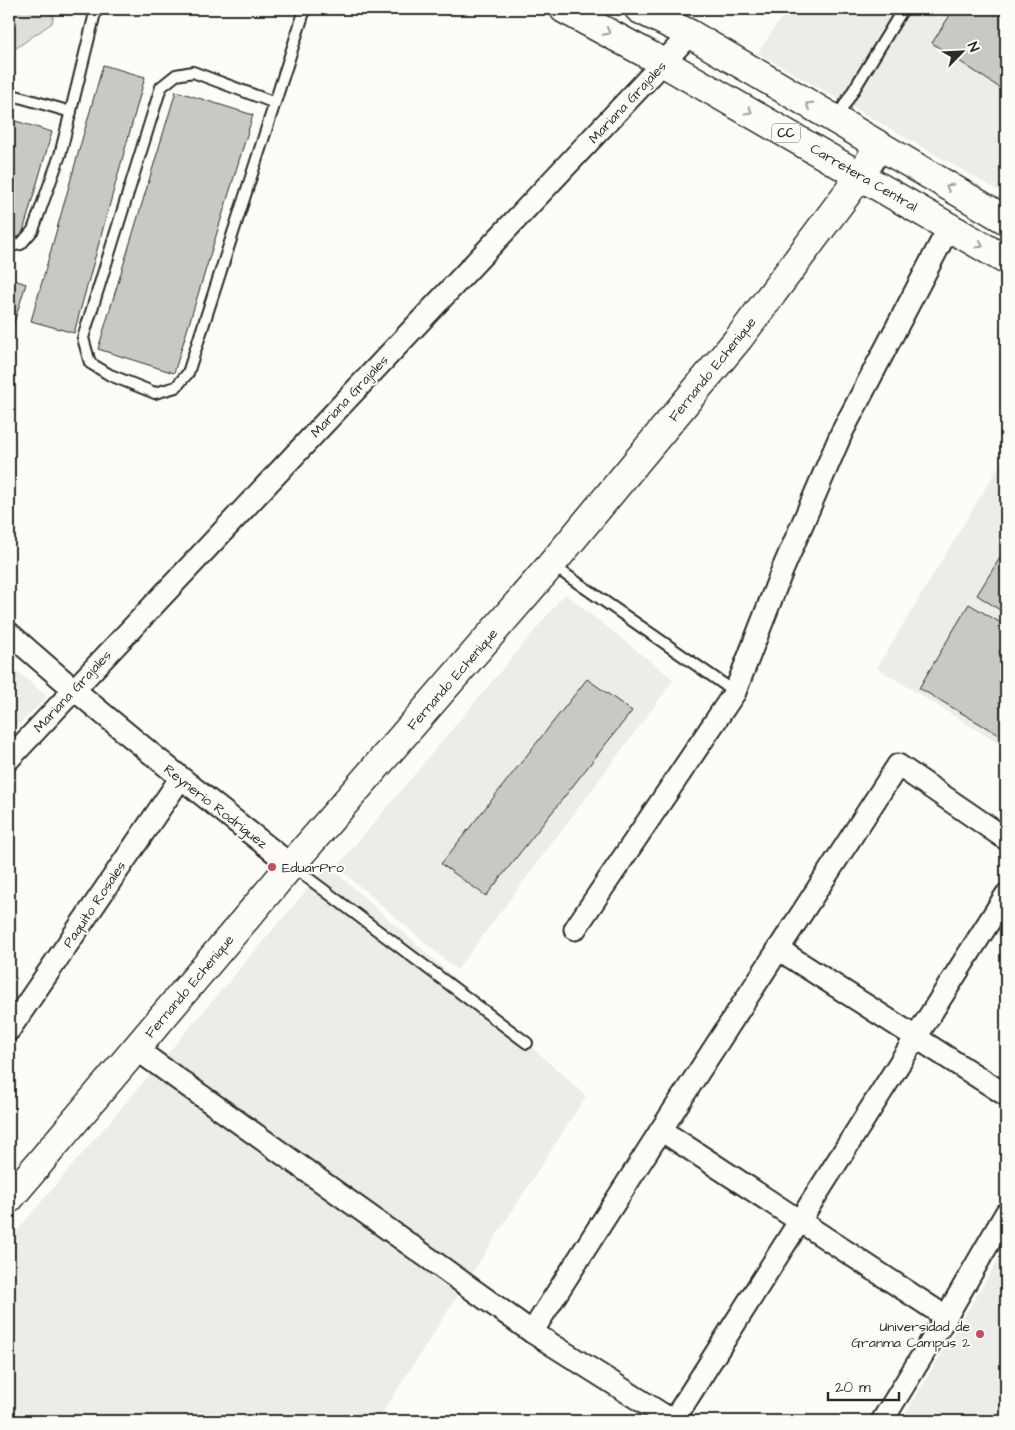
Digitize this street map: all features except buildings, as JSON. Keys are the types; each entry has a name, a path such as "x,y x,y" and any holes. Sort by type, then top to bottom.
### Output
{"main road":[{"name":"Carretera Central","path":"564,9 664,63 1006,260"},
{"path":"639,9 690,34 1006,220"},
{"name":"Fernando Echenique","path":"9,1199 292,865 552,565 739,338 861,176 879,146"}],"street":[{"name":"Mariana Grajales","path":"9,759 690,34"},
{"path":"575,929 735,692 782,571 842,432 949,227"},
{"name":"Reynerio Rodríguez","path":"9,633 72,690 180,779 292,865"},
{"path":"532,1332 898,765 1006,839"},
{"name":"Paquito Rosales","path":"9,1030 180,779"},
{"path":"136,1048 532,1332 673,1421 1006,895"},
{"path":"778,949 1006,1095"},
{"path":"661,1130 946,1317"},
{"path":"882,1421 946,1317 1006,1213"}],"lane":[{"path":"9,246 21,244 33,230 60,155 96,9"},
{"path":"275,103 193,72 176,75 161,88 83,338 90,363 110,375 155,393 176,387 188,373 275,103 305,9"},
{"path":"836,120 903,9"},
{"path":"9,94 71,112"},
{"path":"552,565 735,692"},
{"name":"Reynerio Rodríguez","path":"292,865 527,1043"}],"shaded area":[{"path":"9,9 55,9 52,23 9,53"},
{"path":"787,9 1006,9 1006,195 758,53"},
{"path":"1006,454 1006,748 877,668"},
{"path":"565,594 674,680 457,970 337,867"},
{"path":"9,664 47,697 9,734"},
{"path":"328,865 586,1096 377,1421 9,1421 9,1240"},
{"name":"Universidad de Granma Campus 2","path":"1006,1247 1006,1421 901,1421"}],"place":[{"name":"EduarPro","path":"272,867"},
{"name":"Universidad de Granma Campus 2","path":"980,1334"}]}
